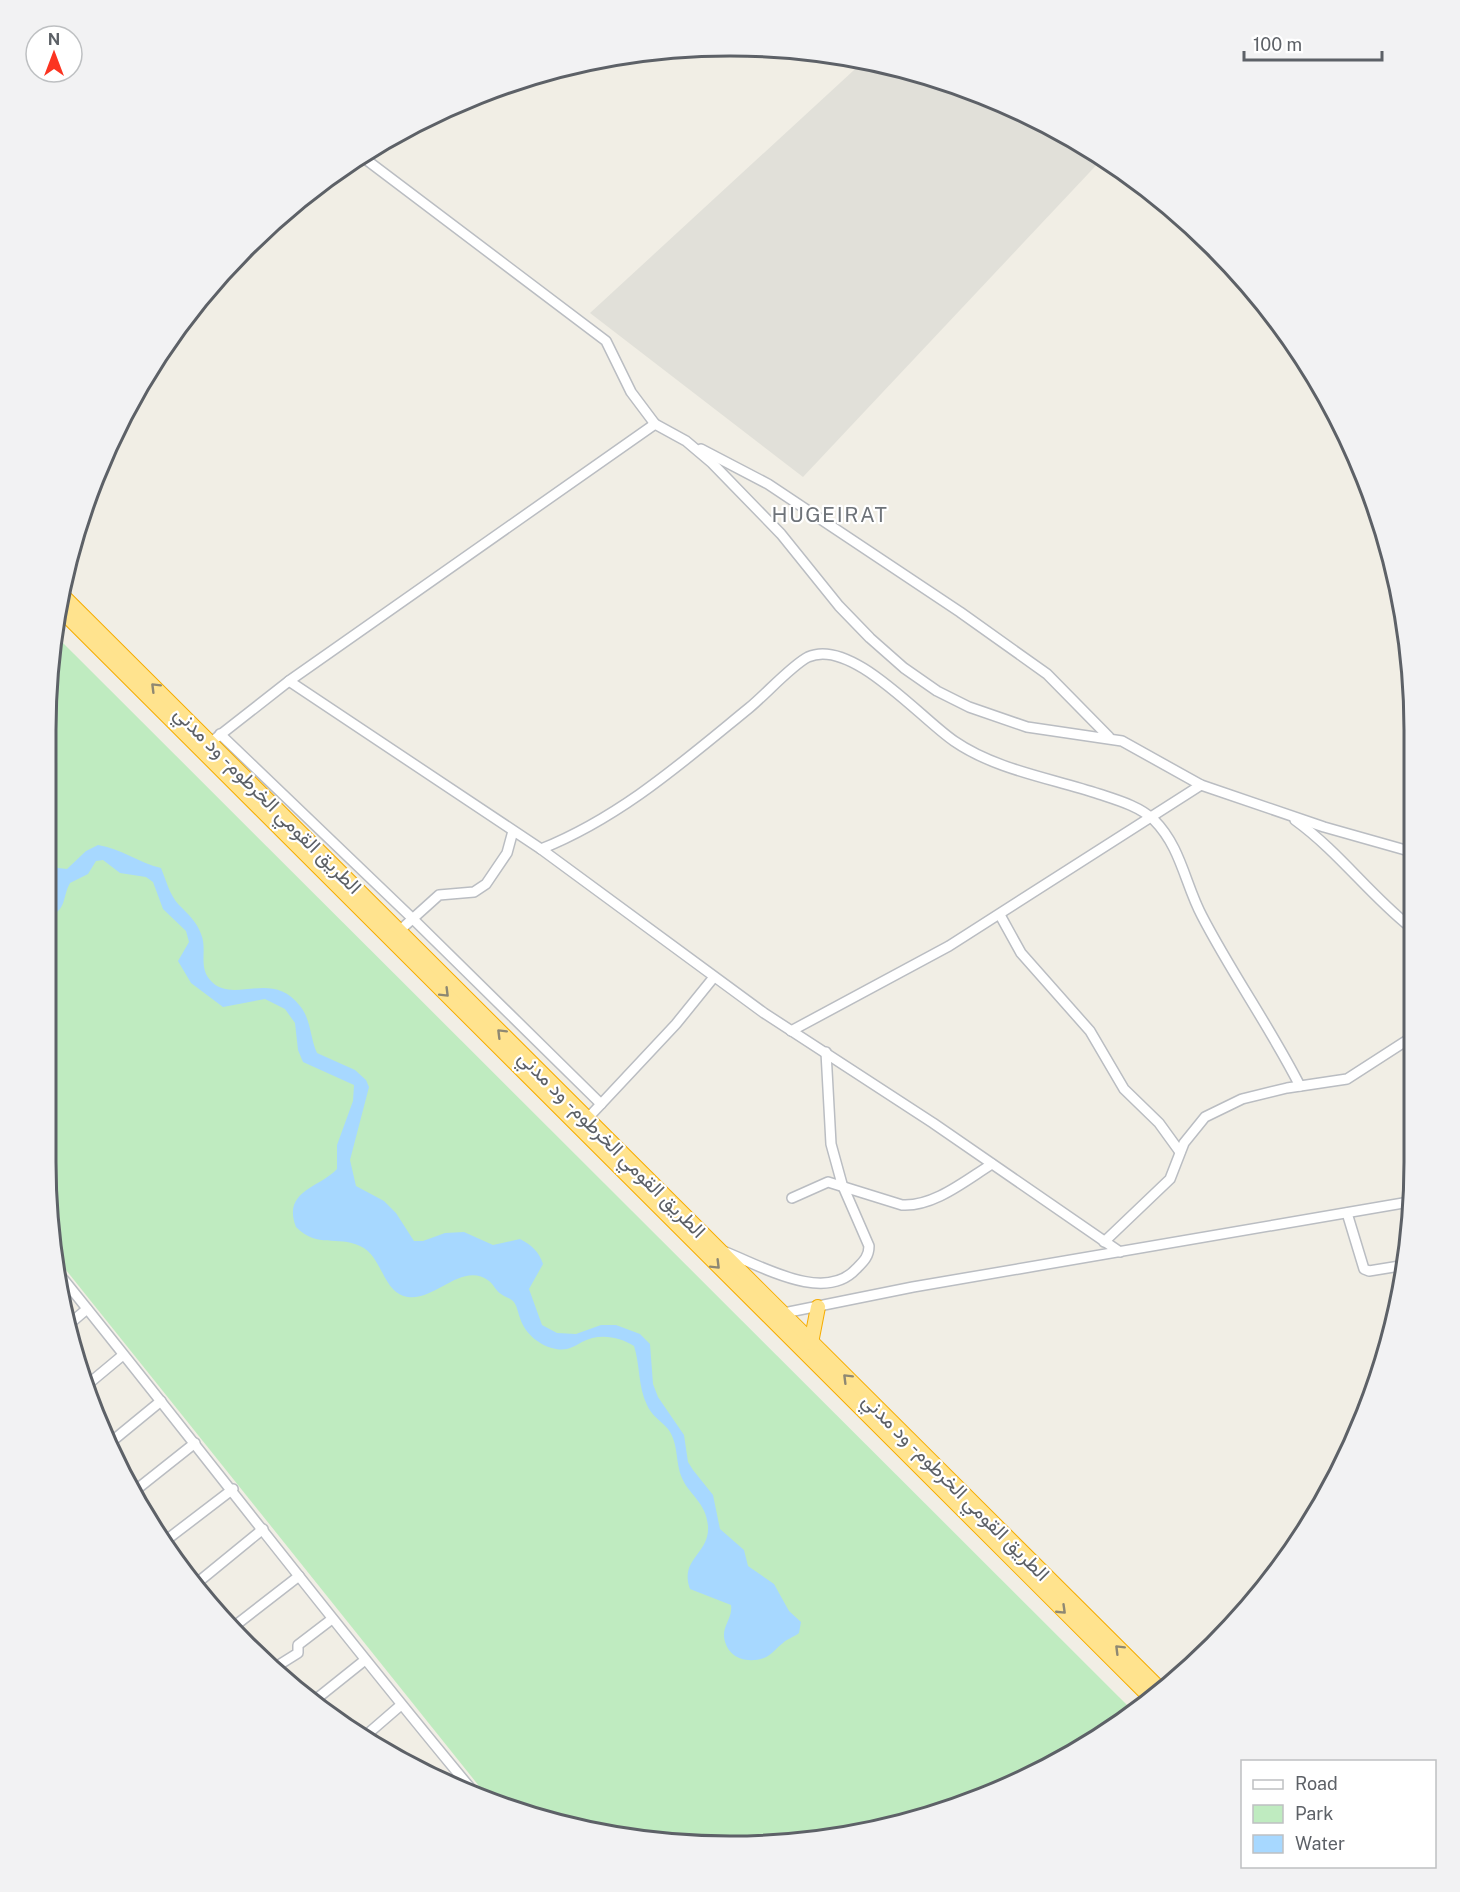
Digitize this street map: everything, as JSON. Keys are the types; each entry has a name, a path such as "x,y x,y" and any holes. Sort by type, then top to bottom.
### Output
{"highway":[{"name":"الطريق القومي الخرطوم - ود مدني","path":"68,601 718,1250 776,1315 811,1343 1156,1685"},
{"name":"الطريق القومي الخرطوم - ود مدني","path":"65,614 211,742 1146,1693"},
{"path":"811,1343 818,1307"}],"street":[{"path":"368,161 606,341 635,398 655,424 768,484 977,624 1047,674 1109,737"},
{"path":"601,1104 413,919 211,742 289,681 655,424"},
{"path":"686,441 781,534 839,606 870,638 904,668 937,691 969,707 1027,727 1109,737 1135,745 1182,777 1201,785 1286,814 1404,849"},
{"path":"541,849 597,824 633,799 771,690 800,663 817,655 850,660 860,664 953,741 970,751 1022,771 1114,799 1152,819 1177,853 1200,913 1234,975 1275,1037 1300,1086"},
{"path":"289,681 541,849 791,1030 1120,1252"},
{"path":"791,1030 950,946 1152,819 1201,785"},
{"path":"1286,814 1324,842 1404,921"},
{"path":"399,931 440,895 474,892 486,884 507,853 513,831"},
{"path":"1000,915 1021,953 1090,1030 1124,1089 1159,1124 1180,1152"},
{"path":"587,1119 676,1024 714,976"},
{"path":"1104,1242 1170,1179 1180,1152 1196,1125 1228,1104 1300,1086 1347,1079 1404,1042"},
{"path":"718,1250 803,1282 829,1284 852,1274 869,1251 842,1184 829,1136 826,1052"},
{"path":"792,1197 818,1184 828,1182 842,1184 902,1205 912,1206 945,1192 992,1164"},
{"path":"776,1315 924,1285 1403,1203"},
{"path":"1347,1213 1364,1269 1370,1271 1396,1266"},
{"path":"66,1283 233,1489 332,1619 465,1782"},
{"path":"74,1320 87,1309"},
{"path":"92,1380 123,1355"},
{"path":"115,1438 161,1401"},
{"path":"140,1487 195,1443"},
{"path":"169,1538 233,1489"},
{"path":"201,1580 263,1529"},
{"path":"238,1623 299,1576"},
{"path":"280,1664 298,1653 298,1646 332,1619"},
{"path":"319,1697 365,1660"},
{"path":"370,1732 401,1705"}],"shaded area":[{"path":"857,67 905,78 988,107 1028,125 1097,164 803,477 590,313"}],"green space":[{"path":"61,641 1128,1706 1067,1746 988,1785 905,1814 818,1831 730,1836 642,1831 555,1814 481,1789 64,1267 57,1206 56,1162 56,730"}],"water":[{"path":"98,845 161,868 173,897 192,918 199,930 204,946 205,971 212,982 221,988 232,990 266,988 289,995 304,1011 317,1053 355,1070 366,1080 369,1087 350,1160 356,1186 384,1201 396,1213 414,1241 423,1241 445,1233 464,1232 493,1245 520,1239 534,1249 543,1264 529,1289 542,1325 557,1333 576,1334 601,1325 616,1325 640,1334 650,1344 653,1384 658,1397 684,1435 688,1462 713,1495 720,1529 744,1550 748,1566 774,1584 789,1611 801,1622 799,1633 764,1658 744,1660 738,1658 729,1650 724,1637 731,1605 690,1589 688,1570 707,1536 707,1518 701,1505 682,1478 668,1429 647,1405 642,1391 634,1346 615,1338 595,1337 567,1349 550,1347 529,1334 522,1324 513,1301 499,1293 489,1281 479,1276 459,1278 418,1297 399,1294 387,1282 368,1251 352,1243 312,1238 296,1227 293,1215 294,1205 298,1198 337,1169 337,1145 353,1101 354,1085 303,1062 298,1050 295,1023 285,1009 265,999 223,1007 191,983 178,961 189,942 186,931 163,909 153,882 146,877 120,873 103,860 96,861 88,874 70,883 63,904 56,912 56,866 67,869 86,851"}],"district":[{"name":"HUGEIRAT","path":"830,514"}]}
